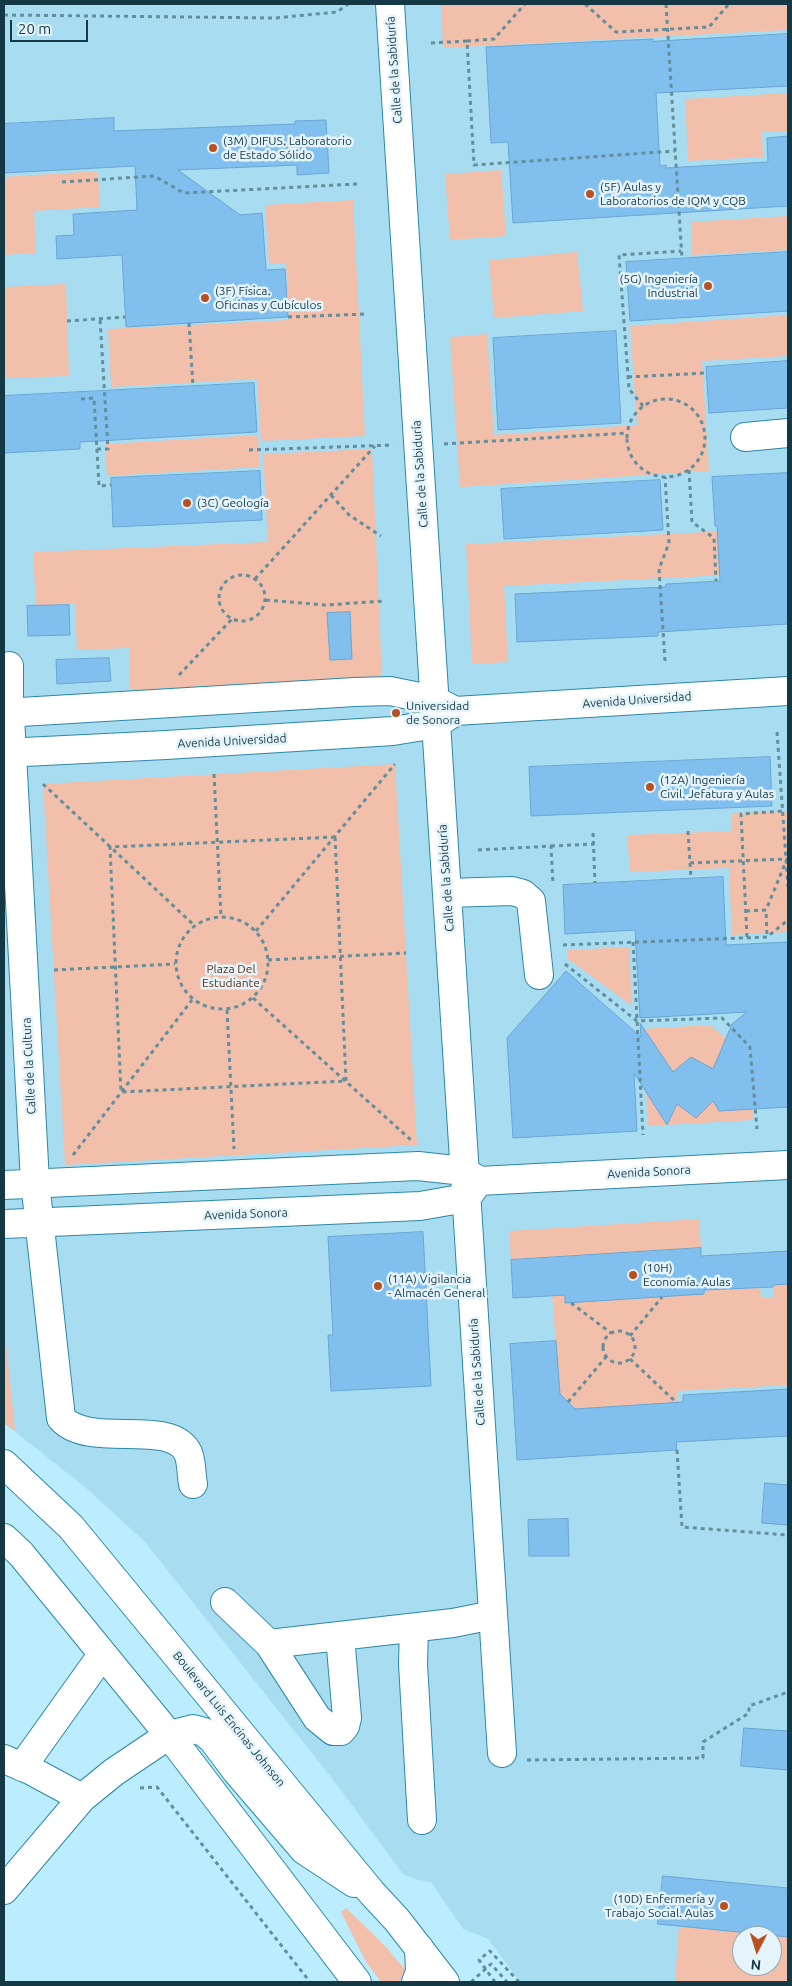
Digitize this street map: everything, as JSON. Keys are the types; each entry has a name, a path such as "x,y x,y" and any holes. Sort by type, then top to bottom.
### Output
{"main road":[{"name":"Calle de la Sabiduría","path":"390,4 442,712 447,892 470,1184 493,1615 514,1756"},
{"path":"745,437 788,433"},
{"name":"Calle de la Cultura","path":"9,666 7,713 14,980 61,1418 67,1425 85,1431 153,1435 170,1438 180,1443 188,1454 193,1484"},
{"name":"Avenida Universidad","path":"7,713 390,691 442,712"},
{"name":"Avenida Universidad","path":"8,752 166,745 393,731 442,712 788,691"},
{"path":"447,892 512,891 527,897 531,901 533,913 539,975"},
{"name":"Avenida Sonora","path":"4,1224 420,1206 470,1184 788,1165"},
{"name":"Avenida Sonora","path":"4,1185 35,1182 418,1166 470,1184"},
{"name":"Boulevard Luis Encinas Johnson","path":"4,1464 71,1527 372,1893 397,1920 446,1982"},
{"path":"4,1538 21,1554 169,1735 357,1982"},
{"path":"225,1602 269,1644 317,1718 333,1731 340,1731 345,1726 347,1718 340,1636"},
{"path":"269,1644 414,1628 493,1615"},
{"path":"414,1628 413,1664 422,1820"},
{"path":"82,1798 13,1763 102,1655"},
{"path":"4,1890 82,1798 114,1772 169,1735 193,1729 204,1732 213,1740 237,1772 304,1850 345,1878 372,1893"},
{"path":"416,1982 420,1972 419,1948"}],"path":[{"path":"4,15 275,18 338,12 348,4"},
{"path":"431,43 494,39 524,4"},
{"path":"585,4 616,32 709,27 729,4"},
{"path":"666,4 682,259"},
{"path":"467,41 474,165 675,151"},
{"path":"62,182 154,176 184,193 357,184"},
{"path":"643,406 629,389 619,255 681,251"},
{"path":"288,317 366,314"},
{"path":"67,321 125,317"},
{"path":"97,449 108,449 100,319"},
{"path":"189,323 193,386"},
{"path":"628,377 706,373"},
{"path":"81,399 94,398 99,486 112,485"},
{"path":"666,398 678,400 689,406 698,415 704,426 706,438 704,450 698,461 689,470 665,478 646,471 636,463 629,452 627,433 635,413 653,400 666,398"},
{"path":"453,443 627,433"},
{"path":"249,450 375,446 255,579"},
{"path":"689,470 692,522 714,538 716,581"},
{"path":"665,478 669,543 659,569 665,661"},
{"path":"331,495 348,516 381,536"},
{"path":"233,576 248,576 255,579 263,588 266,600 260,614 254,618 239,621 232,619 221,608 219,593 222,586 233,576"},
{"path":"266,600 326,605 386,601"},
{"path":"179,676 232,619"},
{"path":"778,732 788,887"},
{"path":"256,931 395,764"},
{"path":"214,774 221,917"},
{"path":"43,784 195,926"},
{"path":"747,938 741,814 783,811"},
{"path":"688,831 690,879"},
{"path":"593,833 595,883"},
{"path":"110,847 335,836"},
{"path":"335,836 346,1081"},
{"path":"551,846 594,844"},
{"path":"110,847 122,1092"},
{"path":"690,863 786,859"},
{"path":"767,937 766,910 786,859"},
{"path":"746,910 766,910"},
{"path":"221,917 246,924 256,931 263,940 268,960 267,974 262,987 253,998 241,1006 227,1010 203,1006 192,1000 183,990 177,978 175,964 180,942 186,933 207,920 221,917"},
{"path":"555,945 767,937 788,920"},
{"path":"633,942 643,1135"},
{"path":"268,960 406,953"},
{"path":"563,962 637,1021 722,1018 750,1047 757,1129"},
{"path":"54,970 175,964"},
{"path":"253,998 417,1145"},
{"path":"70,1159 192,1000"},
{"path":"227,1010 234,1155"},
{"path":"122,1092 346,1081"},
{"path":"630,1336 662,1297"},
{"path":"571,1303 610,1333"},
{"path":"621,1331 630,1336 635,1345 634,1355 620,1364 610,1361 602,1347 606,1336 610,1333 621,1331"},
{"path":"568,1402 606,1357"},
{"path":"630,1359 677,1403"},
{"path":"677,1450 682,1527 788,1535"},
{"path":"514,1756 702,1758 703,1742 749,1713 749,1706 788,1692"},
{"path":"134,1788 157,1787 310,1982"},
{"path":"495,1982 478,1960 490,1951 519,1982"},
{"path":"471,1982 492,1964 507,1982"}],"shaded area":[{"name":"Universidad de Sonora","path":"4,4 788,4 788,1982 520,1982 488,1939 463,1929 431,1882 417,1880 403,1874 337,1785 145,1542 86,1488 4,1423"}],"green space":[{"path":"441,4 788,4 788,30 443,48"},
{"path":"788,93 788,131 762,132 763,157 688,161 685,99"},
{"path":"501,170 506,236 450,240 445,174"},
{"path":"98,171 100,207 34,211 36,253 4,255 4,177"},
{"path":"353,200 365,436 261,441 257,379 111,387 108,329 289,320 286,264 269,264 265,205"},
{"path":"788,216 788,250 692,255 691,222"},
{"path":"577,252 583,311 494,318 489,260"},
{"path":"66,284 69,376 4,378 4,287"},
{"path":"788,315 788,356 702,361 709,471 460,487 450,337 487,334 494,435 637,425 630,326"},
{"path":"258,435 260,467 107,476 105,444"},
{"path":"372,449 382,678 130,690 129,648 77,650 75,604 36,606 33,552 268,542 263,454"},
{"path":"788,528 788,572 504,586 508,662 472,664 466,544"},
{"name":"Plaza Del Estudiante","path":"395,764 417,1145 65,1165 43,784"},
{"path":"788,811 788,932 732,935 729,868 630,872 627,835 731,831 731,813"},
{"path":"629,947 632,1006 568,959 568,950"},
{"path":"710,1025 749,1058 753,1120 648,1126 642,1029"},
{"path":"699,1219 701,1248 511,1260 509,1231"},
{"path":"788,1284 788,1385 677,1391 677,1403 575,1409 560,1394 552,1295 565,1294 566,1303 704,1294 709,1290 760,1288 761,1298 774,1297 773,1285"},
{"path":"4,1323 15,1431 4,1423"},
{"path":"346,1908 386,1947 409,1974 397,1982 381,1982 366,1962 341,1912"},
{"path":"679,1926 732,1931 732,1976 782,1976 782,1936 788,1937 788,1982 675,1982"}],"building":[{"path":"788,34 788,86 656,93 660,166 666,165 666,168 768,162 767,138 788,136 788,206 513,223 508,142 491,143 486,47"},
{"path":"114,118 114,131 295,124 295,121 326,120 329,173 297,175 297,165 178,170 240,215 262,213 266,270 285,269 288,317 126,327 122,255 57,259 56,236 74,235 73,214 137,210 135,166 4,173 4,124"},
{"name":"(5G) Ingeniería Industrial","path":"788,252 788,311 630,321 626,262"},
{"path":"616,331 621,423 498,430 493,338"},
{"path":"788,361 788,408 709,413 706,367"},
{"path":"254,383 257,432 80,442 80,449 4,453 4,396"},
{"name":"(3C) Geología","path":"260,471 262,520 113,527 111,478"},
{"path":"788,473 788,624 658,632 658,636 517,642 515,594 666,587 666,584 720,581 712,477"},
{"path":"660,480 663,530 504,539 501,489"},
{"path":"69,605 70,635 28,636 27,606"},
{"path":"350,612 352,659 330,660 327,613"},
{"path":"109,658 111,681 57,684 56,660"},
{"name":"(12A) Ingeniería Civil. Jefatura y Aulas","path":"770,757 772,806 531,816 529,767"},
{"path":"723,877 726,945 788,942 788,1107 719,1111 713,1101 696,1118 677,1104 667,1125 634,1073 637,1131 513,1138 507,1038 566,971 641,1037 640,1023 673,1072 691,1057 713,1069 732,1024 747,1012 640,1018 635,930 565,934 563,885"},
{"name":"(11A) Vigilancia - Almacén General","path":"423,1232 431,1386 331,1391 328,1335 333,1335 328,1237"},
{"path":"701,1248 701,1256 788,1251 788,1284 773,1285 773,1287 704,1290 704,1294 565,1303 565,1295 513,1298 511,1260"},
{"path":"556,1341 560,1394 575,1409 683,1402 683,1395 788,1389 788,1436 676,1442 677,1450 517,1460 510,1344"},
{"path":"765,1483 788,1485 788,1525 762,1523"},
{"path":"568,1519 569,1556 529,1556 528,1520"},
{"path":"744,1728 788,1731 788,1770 741,1766"},
{"name":"(10D) Enfermería y Trabajo Social. Aulas","path":"663,1876 788,1888 788,1937 782,1936 782,1926 732,1926 732,1931 658,1924"}],"place":[{"name":"(3M) DIFUS. Laboratorio de Estado Sólido","path":"213,148"},
{"name":"(5F) Aulas y Laboratorios de IQM y CQB","path":"590,194"},
{"name":"(5G) Ingeniería Industrial","path":"708,286"},
{"name":"(3F) Física. Oficinas y Cubículos","path":"205,298"},
{"name":"(3C) Geología","path":"187,503"},
{"name":"Universidad de Sonora","path":"396,713"},
{"name":"(12A) Ingeniería Civil. Jefatura y Aulas","path":"650,787"},
{"name":"(10H) Economía. Aulas","path":"633,1275"},
{"name":"(11A) Vigilancia - Almacén General","path":"378,1286"},
{"name":"(10D) Enfermería y Trabajo Social. Aulas","path":"724,1906"}]}
